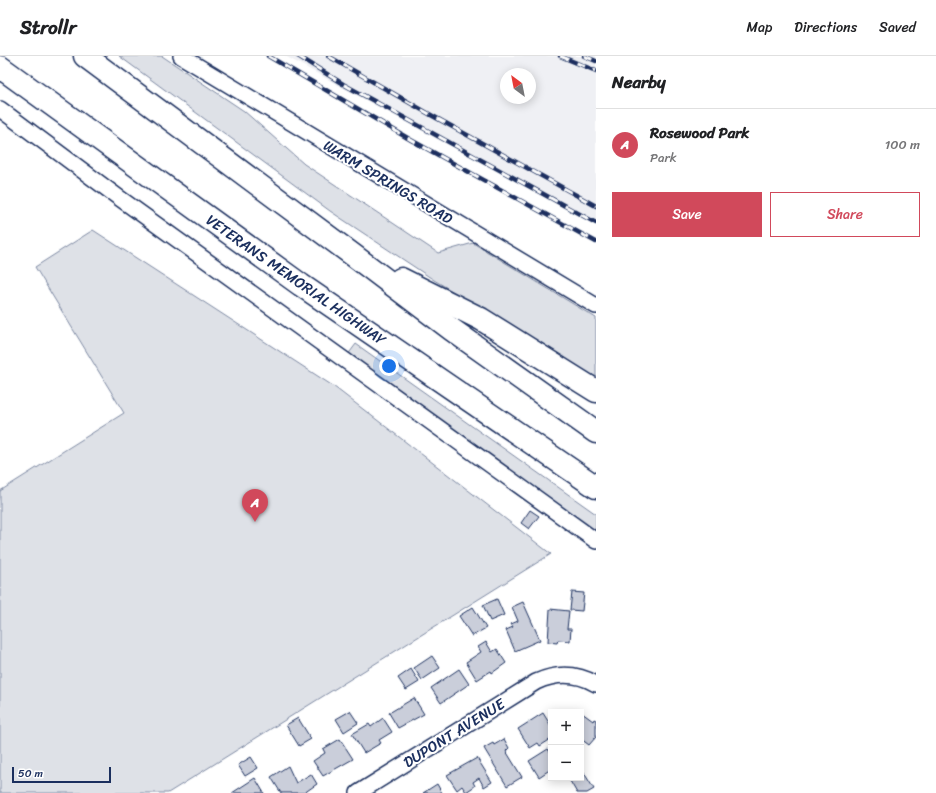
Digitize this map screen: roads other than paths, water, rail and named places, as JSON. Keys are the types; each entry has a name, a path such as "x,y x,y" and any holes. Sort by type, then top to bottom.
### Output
{"highway":[{"path":"85,56 451,329 596,432"},
{"name":"VETERANS MEMORIAL HIGHWAY","path":"0,67 302,285 596,487"},
{"path":"353,255 481,319 596,391"}],"street":[{"name":"WARM SPRINGS ROAD","path":"181,56 596,306"},
{"path":"0,109 118,197 596,541"},
{"name":"DUPONT AVENUE","path":"358,793 529,686 551,676 575,676 596,684"}],"railway":[{"path":"268,56 411,140 596,242"},
{"path":"298,56 343,84 596,223"},
{"path":"328,56 596,206"},
{"path":"560,56 596,71"},
{"path":"584,56 596,61"}],"place":[{"name":"Rosewood Park","path":"255,522"}]}
